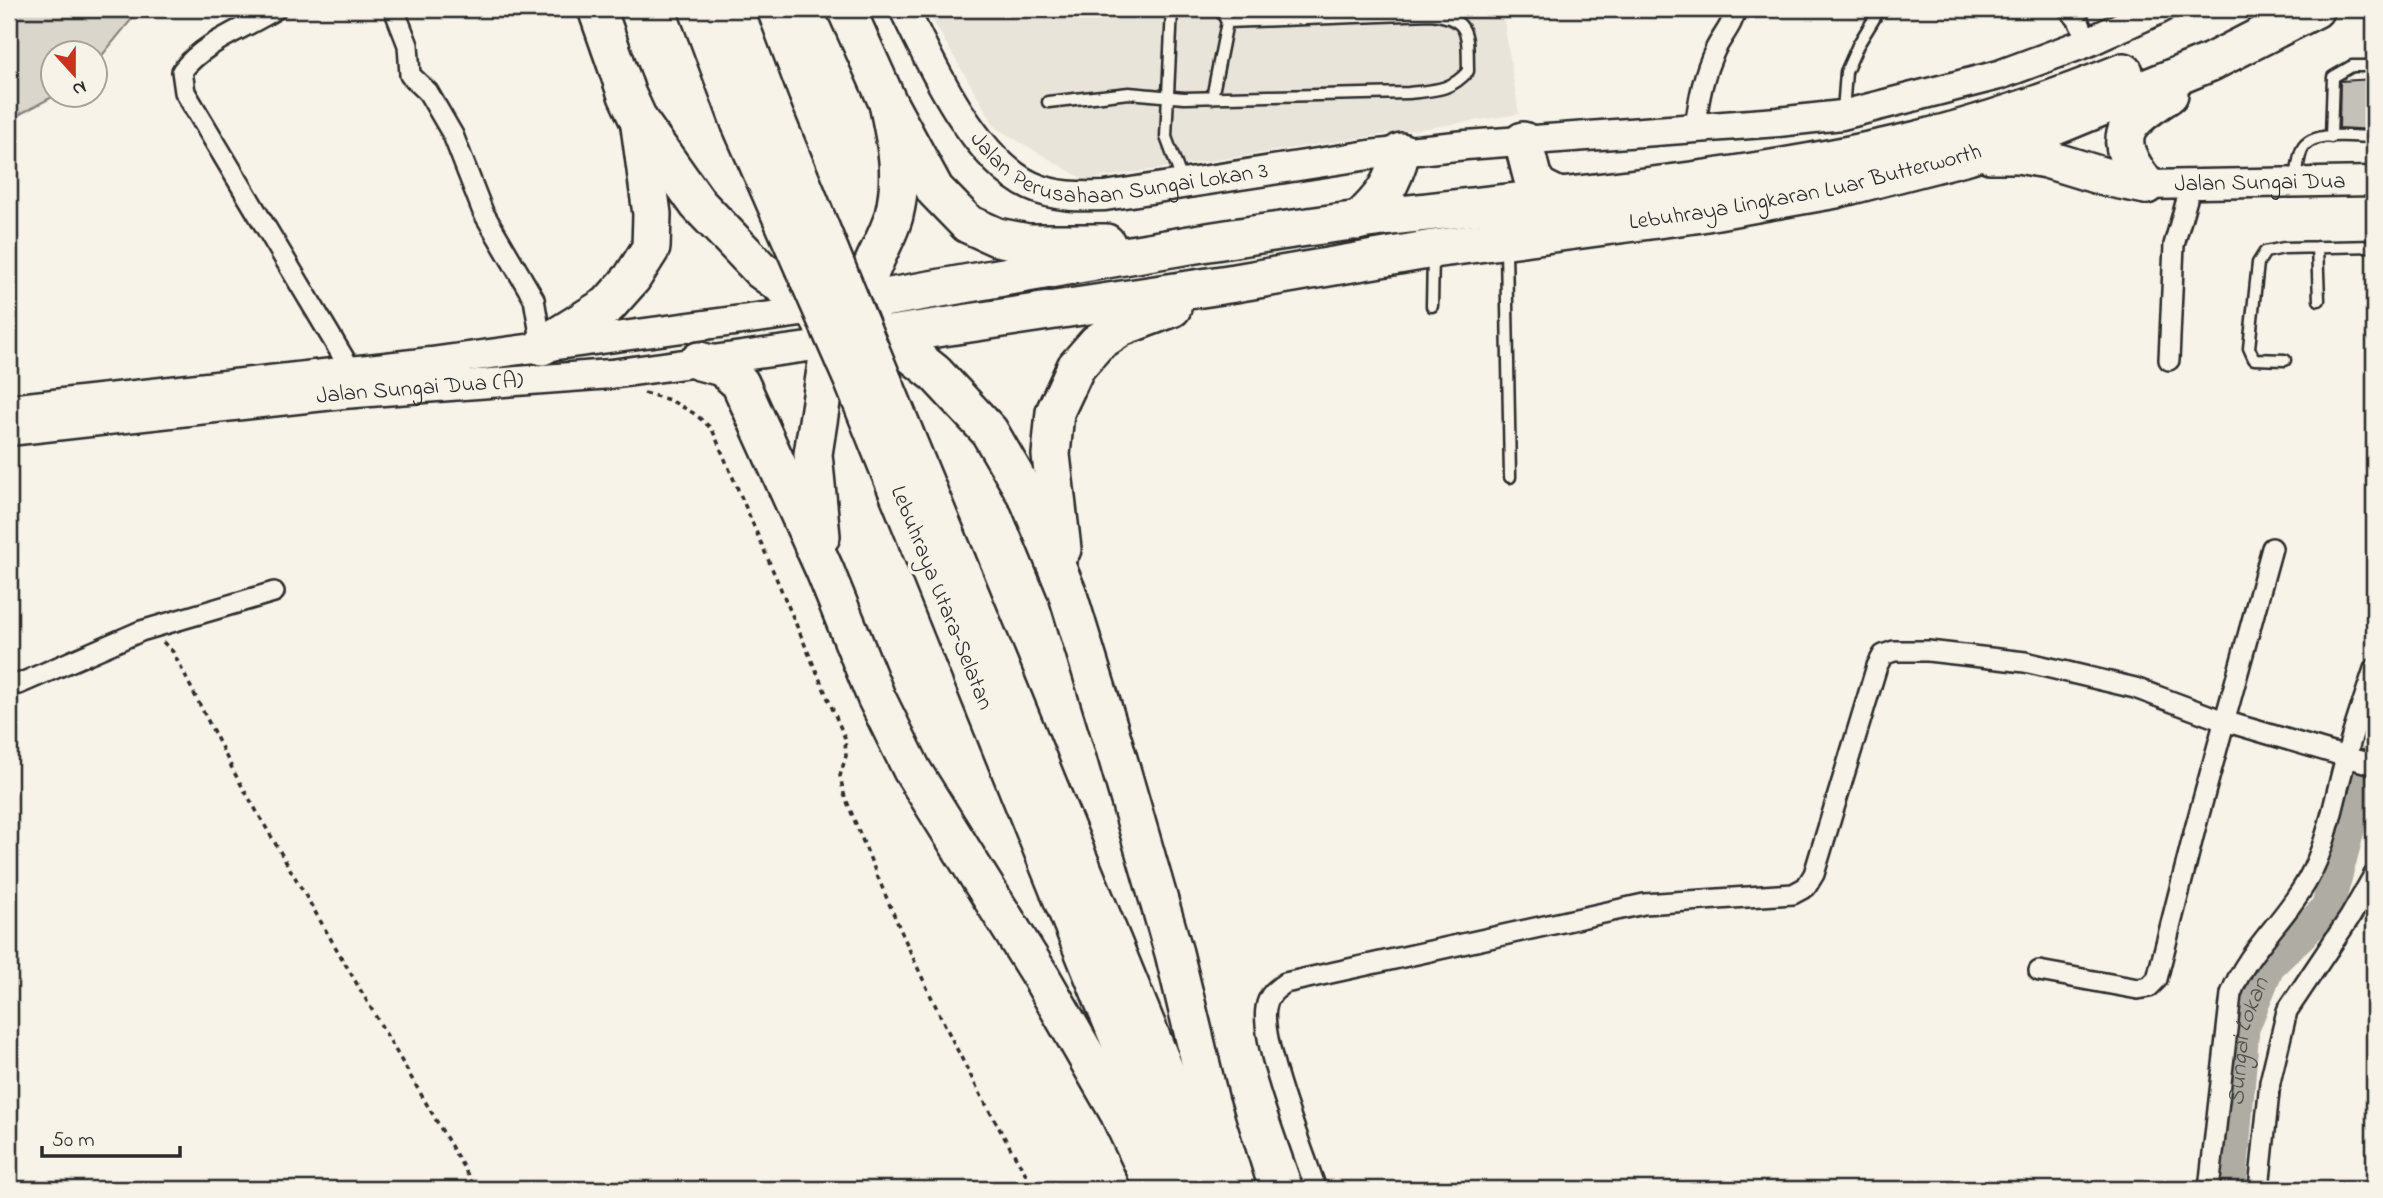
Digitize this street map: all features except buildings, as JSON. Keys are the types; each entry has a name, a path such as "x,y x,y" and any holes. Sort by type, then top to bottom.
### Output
{"highway":[{"path":"597,9 627,95 639,121 698,204 761,270 816,310 830,344 813,454 825,571"},
{"name":"Lebuhraya Utara–Selatan","path":"698,9 756,115 933,539 1213,1189"},
{"name":"Lebuhraya Utara–Selatan","path":"734,9 756,115"},
{"path":"846,9 888,103 935,190 968,224 998,237 1028,243 1206,243"},
{"name":"Lebuhraya Lingkaran Luar Butterworth","path":"1206,243 1358,221 1723,177 1919,140 2016,112 2110,78 2178,51 2264,9"},
{"name":"Lebuhraya Lingkaran Luar Butterworth","path":"1251,281 1433,249 1726,209 1836,188 1968,155 2043,131 2211,62 2307,13"},
{"path":"2146,184 2130,164 2126,151 2124,138 2131,121 2211,62"},
{"path":"888,103 900,158 899,181 894,215 866,281 864,302 877,337 911,354 935,373 989,431 1029,500 1067,592 1163,914 1210,1102 1237,1189"},
{"path":"542,346 608,304 632,278 651,248 652,214 639,121"},
{"path":"1523,142 1532,176 1539,187 1559,197"},
{"path":"1358,221 1379,202 1388,189 1385,153"},
{"path":"1968,155 2018,154 2046,159 2105,177 2146,184"},
{"path":"816,310 1206,243"},
{"path":"830,344 1251,281"},
{"path":"1067,592 1051,455 1055,412 1076,367 1097,343 1121,327 1251,281"},
{"path":"699,361 722,367 740,383 825,571 876,697 912,770 1041,977 1118,1113 1155,1189"},
{"name":"Lebuhraya Utara–Selatan","path":"933,539 1180,1189"}],"main road":[{"name":"Jalan Perusahaan Sungai Lokan 3","path":"904,9 926,54 972,132 1003,167 1031,186 1067,197 1105,197 1385,153 1842,115 1999,75 2088,41 2160,9"},
{"name":"Jalan Sungai Dua","path":"2146,184 2374,181"},
{"name":"Jalan Sungai Dua (A)","path":"9,409 351,370 816,310"},
{"name":"Jalan Sungai Dua (A)","path":"9,431 342,394 611,374 830,344"}],"street":[{"path":"276,9 237,29 192,58 182,71 186,92 351,370"},
{"path":"394,9 408,45 410,75 428,92 453,135 483,212 534,299 542,346"},
{"path":"1695,127 1701,85 1736,9"},
{"path":"2069,9 2078,20 2088,41"},
{"path":"2169,360 2174,245 2191,185"},
{"path":"2039,971 2138,989 2149,987 2157,979 2272,548"},
{"path":"9,683 19,684 141,631 274,592"},
{"path":"1317,1189 1272,1055 1265,1020 1266,1004 1272,992 1285,983 1644,904 1793,894 1806,887 1814,874 1877,666 1883,655 1894,651 1928,651 2025,663 2134,688 2224,721 2374,765"},
{"path":"2209,1189 2231,994 2239,973 2287,912 2309,878 2350,760 2374,669"},
{"path":"2259,1189 2270,1082 2287,1011 2350,917 2374,875"}],"lane":[{"path":"1172,9 1166,137 1184,185"},
{"path":"1212,98 1227,22 1220,9"},
{"path":"1842,115 1846,72 1858,45 1880,9"},
{"path":"1048,102 1129,93 1212,98 1409,93 1458,83 1468,71 1467,34 1459,23 1449,16 1431,14 1227,22"},
{"path":"2331,137 2333,77 2352,66 2374,66"},
{"path":"2296,181 2301,151 2306,143 2317,137 2374,137"},
{"path":"1506,239 1510,477"},
{"path":"2285,360 2254,359 2249,348 2258,263 2265,252 2284,247 2374,246"},
{"path":"2317,247 2319,300"},
{"path":"1432,306 1433,249"}],"path":[{"path":"611,374 646,394 670,400 695,414 712,429 845,738 846,756 840,776 844,794 886,902 952,1042 1035,1189"},
{"path":"141,631 155,635 173,652 235,774 476,1189"}],"shaded area":[{"path":"9,9 140,9 108,48 108,38 38,38 38,105 9,120"},
{"path":"926,9 1502,9 1519,114 1085,180 996,128"}],"waterway":[{"name":"Sungai Lokan","path":"2230,1189 2243,1028 2268,966 2327,909 2354,808 2374,760"}]}
